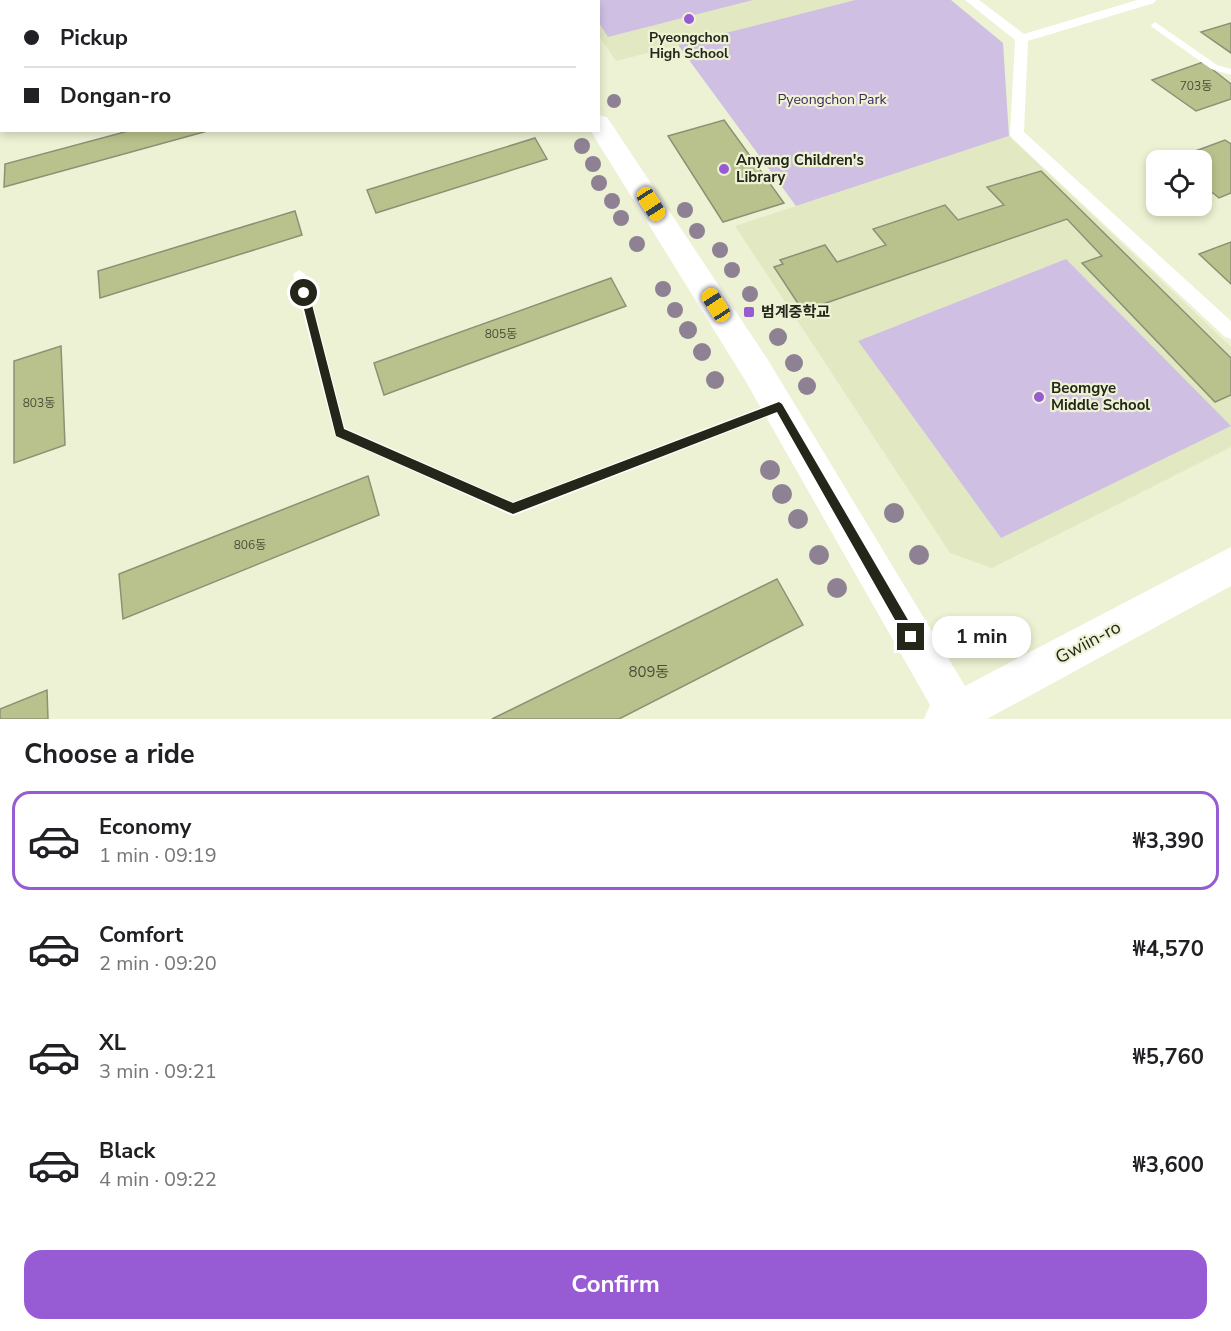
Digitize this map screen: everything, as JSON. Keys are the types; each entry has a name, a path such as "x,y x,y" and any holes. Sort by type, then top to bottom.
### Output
{"street":[{"path":"971,0 1022,39"},
{"path":"1022,39 1150,0"},
{"path":"1022,39 1017,134 1231,332"},
{"path":"600,126 729,325 779,407 955,717"},
{"name":"Gwiin-ro","path":"955,717 1231,566"}],"lane":[{"path":"1155,25 1214,67 1231,72"},
{"path":"299,274 340,432 513,509 779,407"}],"shaded area":[{"name":"Pyeongchon High School","path":"600,0 855,0 616,61 600,37"},
{"name":"Beomgye Middle School","path":"1009,136 1231,347 1231,447 992,568 950,553 735,226"}],"green space":[{"path":"600,0 753,0 608,37 600,25"},
{"name":"Pyeongchon Park","path":"855,0 951,0 1003,43 1009,136 796,206 678,45"},
{"path":"1066,259 1231,426 1001,538 858,341"}],"building":[{"path":"1231,23 1231,53 1201,32"},
{"path":"1203,62 1231,84 1231,99 1196,111 1152,80"},
{"name":"Anyang Children's Library","path":"724,120 784,203 723,222 668,136"},
{"path":"125,132 204,132 4,187 5,164"},
{"path":"535,138 547,159 376,213 367,190"},
{"path":"1225,140 1231,144 1231,193 1219,198 1212,192 1212,150 1198,150"},
{"path":"1041,171 1231,358 1231,395 1215,402 1082,263 1102,256 1067,219 803,311 774,267 783,264 780,260 825,245 837,262 886,245 873,229 945,205 958,220 1004,205 987,187"},
{"path":"295,211 302,235 100,298 98,271"},
{"path":"1231,242 1231,284 1199,254"},
{"path":"611,278 626,306 384,395 374,363"},
{"path":"61,346 65,445 14,463 14,361"},
{"path":"368,476 379,515 123,619 119,574"},
{"path":"777,579 803,625 619,719 492,719"},
{"path":"47,690 48,719 0,719 0,709"}],"place":[{"name":"Pyeongchon High School","path":"689,19"},
{"name":"Anyang Children's Library","path":"724,169"},
{"name":"범계중학교","path":"749,312"},
{"name":"Beomgye Middle School","path":"1039,397"}],"route":[{"path":"304,293 340,432 513,509 779,407 911,637"}]}
